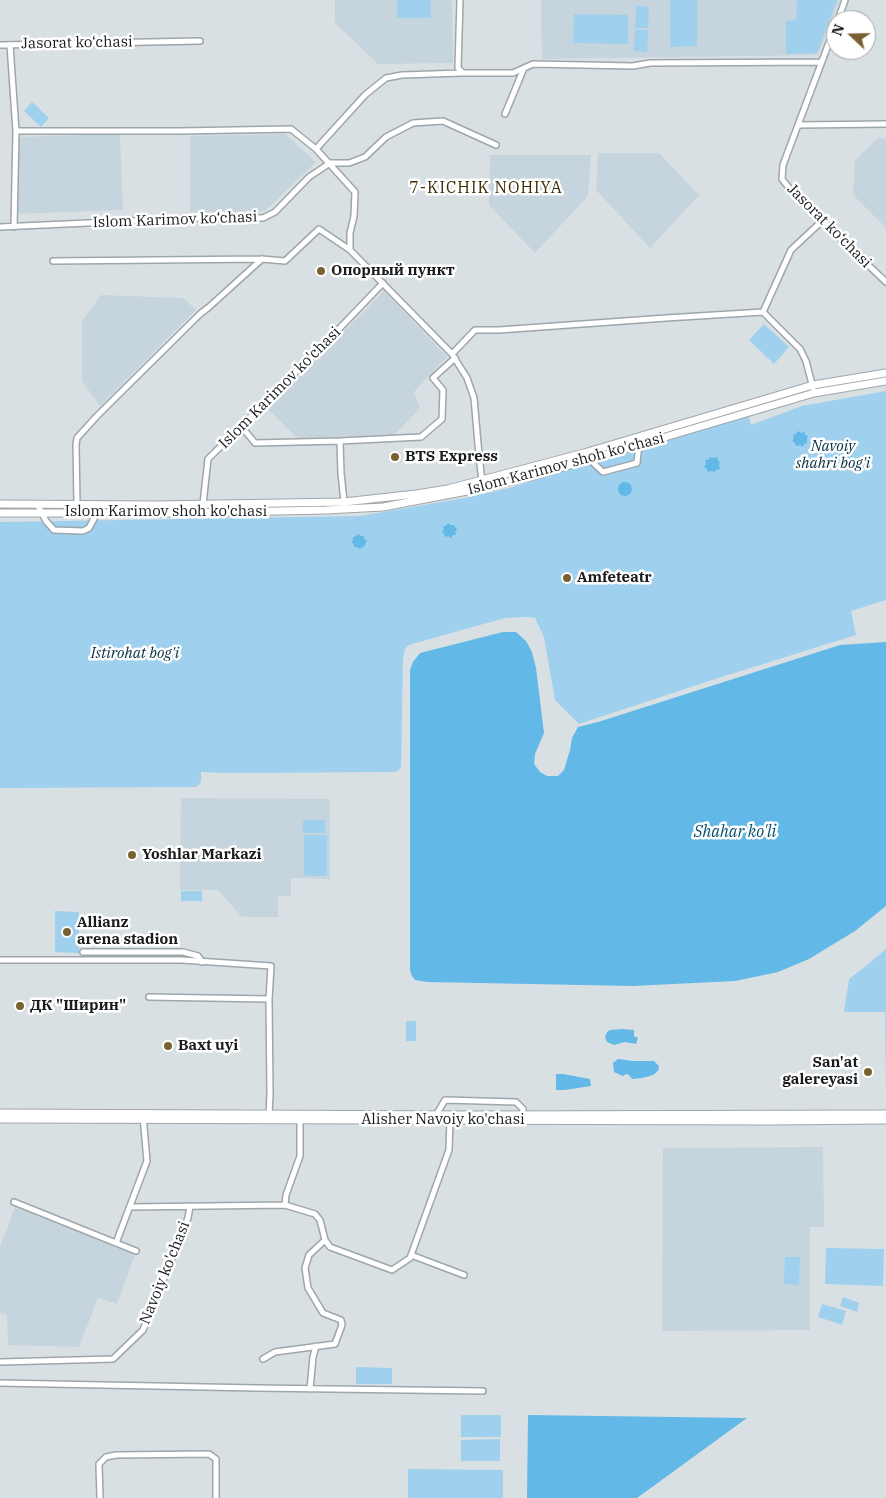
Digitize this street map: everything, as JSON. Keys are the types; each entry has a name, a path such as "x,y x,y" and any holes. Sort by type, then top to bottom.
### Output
{"main road":[{"name":"Islom Karimov shoh ko'chasi","path":"586,456 640,436 813,385 886,373"},
{"name":"Islom Karimov shoh ko'chasi","path":"0,513 182,513 355,510 416,501 586,456 639,446 814,393 886,381"},
{"name":"Islom Karimov shoh ko'chasi","path":"0,504 344,502 483,484"},
{"name":"Alisher Navoiy ko'chasi","path":"0,1113 269,1117 830,1117 886,1114"},
{"name":"Alisher Navoiy ko'chasi","path":"269,1117 300,1120 523,1115 558,1117"},
{"name":"Alisher Navoiy ko'chasi","path":"0,1119 143,1116"},
{"name":"Alisher Navoiy ko'chasi","path":"830,1117 886,1120"}],"street":[{"path":"460,0 458,68 462,73"},
{"name":"Jasorat ko‘chasi","path":"0,45 200,41"},
{"path":"10,45 16,131 14,227"},
{"name":"Jasorat ko‘chasi","path":"826,49 783,165 782,179 822,221 886,282"},
{"path":"316,150 365,95 386,78 402,74 513,73 532,64 633,66 650,63 821,62"},
{"path":"505,114 524,68"},
{"path":"330,163 349,163 365,158 386,137 413,123 443,121 496,144"},
{"path":"798,125 886,124"},
{"path":"16,131 291,129 330,163 356,192 350,233 350,250"},
{"name":"Islom Karimov ko‘chasi","path":"0,227 229,217 263,218 275,212 309,178 330,163"},
{"path":"763,312 791,250 822,221"},
{"path":"54,262 262,259 285,262 319,229 350,250 454,356 467,378 474,398 478,455 483,484"},
{"path":"77,504 76,445 78,438 97,416 200,314 262,259"},
{"name":"Islom Karimov ko'chasi","path":"203,504 208,459 383,284"},
{"path":"241,426 255,443 421,437 442,419 443,390 432,378 454,356 475,330 763,312 800,349 806,361 814,393"},
{"path":"586,456 603,472 637,463 640,436"},
{"path":"340,441 344,502"},
{"path":"37,504 46,521 54,530 83,531 89,528 97,513"},
{"path":"84,952 184,952 198,956 202,962"},
{"path":"0,960 182,960 271,966 269,999 269,1117"},
{"path":"149,997 269,999"},
{"path":"263,1359 275,1352 335,1344 342,1325 341,1320 323,1313 308,1288 305,1268 309,1255 325,1240 330,1247 392,1270 410,1258 449,1150 443,1117 445,1100 516,1102 523,1109 523,1115"},
{"path":"116,1243 147,1161 143,1116"},
{"path":"285,1205 286,1196 300,1156 300,1120"},
{"path":"14,1202 136,1250"},
{"name":"Navoiy ko'chasi","path":"130,1206 285,1205 315,1214 320,1220 325,1240"},
{"name":"Navoiy ko'chasi","path":"0,1362 114,1359 143,1330 188,1218 190,1206"},
{"path":"411,1255 464,1274"},
{"path":"310,1389 316,1346"},
{"path":"0,1383 310,1389 483,1390"},
{"path":"100,1498 99,1464 106,1457 116,1455 209,1454 216,1459 216,1498"}],"shaded area":[{"path":"335,0 452,0 453,63 378,64 335,23"},
{"path":"541,0 840,0 836,10 826,10 826,35 818,55 542,59"},
{"path":"120,134 123,210 16,214 17,137"},
{"path":"285,134 316,162 265,211 190,212 190,136"},
{"path":"878,138 886,139 886,228 853,195 855,160"},
{"path":"598,153 659,153 699,195 650,248 596,190"},
{"path":"490,155 591,155 588,196 535,253 489,205"},
{"path":"384,291 447,357 414,392 420,408 394,435 297,438 268,409"},
{"path":"101,295 183,298 196,310 100,406 82,381 82,321"},
{"path":"181,798 330,799 330,879 291,878 291,896 278,896 278,917 242,917 218,890 180,890"},
{"path":"823,1147 824,1227 810,1227 810,1330 662,1331 663,1148"},
{"path":"15,1207 135,1255 117,1304 98,1298 79,1347 8,1345 7,1315 0,1313 0,1247"},
{"path":"528,1415 747,1418 637,1498 527,1498"}],"green space":[{"path":"397,0 431,0 431,18 397,18"},
{"path":"670,0 697,0 697,46 670,47"},
{"path":"797,0 837,0 833,10 826,10 826,29 817,53 786,54 786,21 796,20"},
{"path":"636,6 649,7 648,28 635,28"},
{"path":"574,14 628,15 628,44 573,43"},
{"path":"635,30 648,30 647,52 634,51"},
{"path":"32,102 49,118 41,127 24,111"},
{"path":"764,324 789,347 774,364 749,340"},
{"name":"Istirohat bog'i","path":"886,391 886,600 851,611 856,635 579,724 555,700 544,637 535,618 505,618 406,647 403,657 401,768 396,772 201,772 201,782 196,787 0,788 0,522 360,516 464,498 509,488 748,414 751,425 802,406"},
{"path":"303,820 325,820 325,833 303,833"},
{"path":"304,835 327,835 327,876 304,876"},
{"path":"181,891 202,891 202,901 181,901"},
{"name":"Allianz arena stadion","path":"55,911 79,912 79,953 55,952"},
{"path":"886,949 886,1093 885,1012 844,1012 849,979"},
{"path":"406,1021 416,1021 416,1041 406,1041"},
{"path":"826,1248 884,1249 883,1286 825,1284"},
{"path":"785,1257 800,1257 799,1285 784,1284"},
{"path":"843,1297 859,1303 857,1312 840,1306"},
{"path":"822,1304 846,1311 842,1325 818,1317"},
{"path":"356,1367 392,1368 392,1384 356,1384"},
{"path":"461,1415 501,1415 501,1437 461,1437"},
{"path":"500,1439 500,1461 461,1461 461,1440"},
{"path":"408,1469 503,1470 503,1498 408,1498"}],"water":[{"path":"798,431 801,433 805,432 805,435 808,436 807,443 803,447 800,445 796,446 792,441 793,435"},
{"path":"710,457 717,457 720,462 720,469 715,472 708,472 704,467 706,464 705,460 708,460"},
{"path":"625,482 630,484 632,489 630,494 625,496 620,494 618,489 620,484"},
{"path":"448,523 454,525 457,529 456,535 453,535 451,538 445,537 442,532 443,526 446,526"},
{"path":"358,534 364,536 364,539 367,541 365,546 360,549 354,547 354,544 351,542 353,537"},
{"name":"Shahar ko'li","path":"503,632 516,632 526,641 532,652 536,668 544,733 535,754 534,764 540,772 547,776 558,776 564,770 572,738 578,727 840,645 886,642 886,906 855,931 809,959 778,972 735,981 633,986 427,982 415,980 410,970 410,670 420,653"},
{"path":"622,1029 634,1030 634,1036 638,1038 636,1044 625,1042 614,1045 607,1042 605,1037 607,1032"},
{"path":"618,1059 654,1061 659,1066 658,1071 653,1075 632,1079 629,1075 623,1076 614,1072 613,1063"},
{"path":"556,1074 590,1079 591,1086 556,1090"}],"place":[{"name":"Опорный пункт","path":"321,271"},
{"name":"BTS Express","path":"395,457"},
{"name":"Amfeteatr","path":"567,578"},
{"name":"Yoshlar Markazi","path":"132,855"},
{"name":"Allianz arena stadion","path":"67,932"},
{"name":"ДК \"Ширин\"","path":"20,1006"},
{"name":"Baxt uyi","path":"168,1046"},
{"name":"San'at galereyasi","path":"868,1072"}],"district":[{"name":"7-KICHIK NOHIYA","path":"486,188"}],"park label":[{"name":"Navoiy shahri bog'i","path":"833,456"}]}
